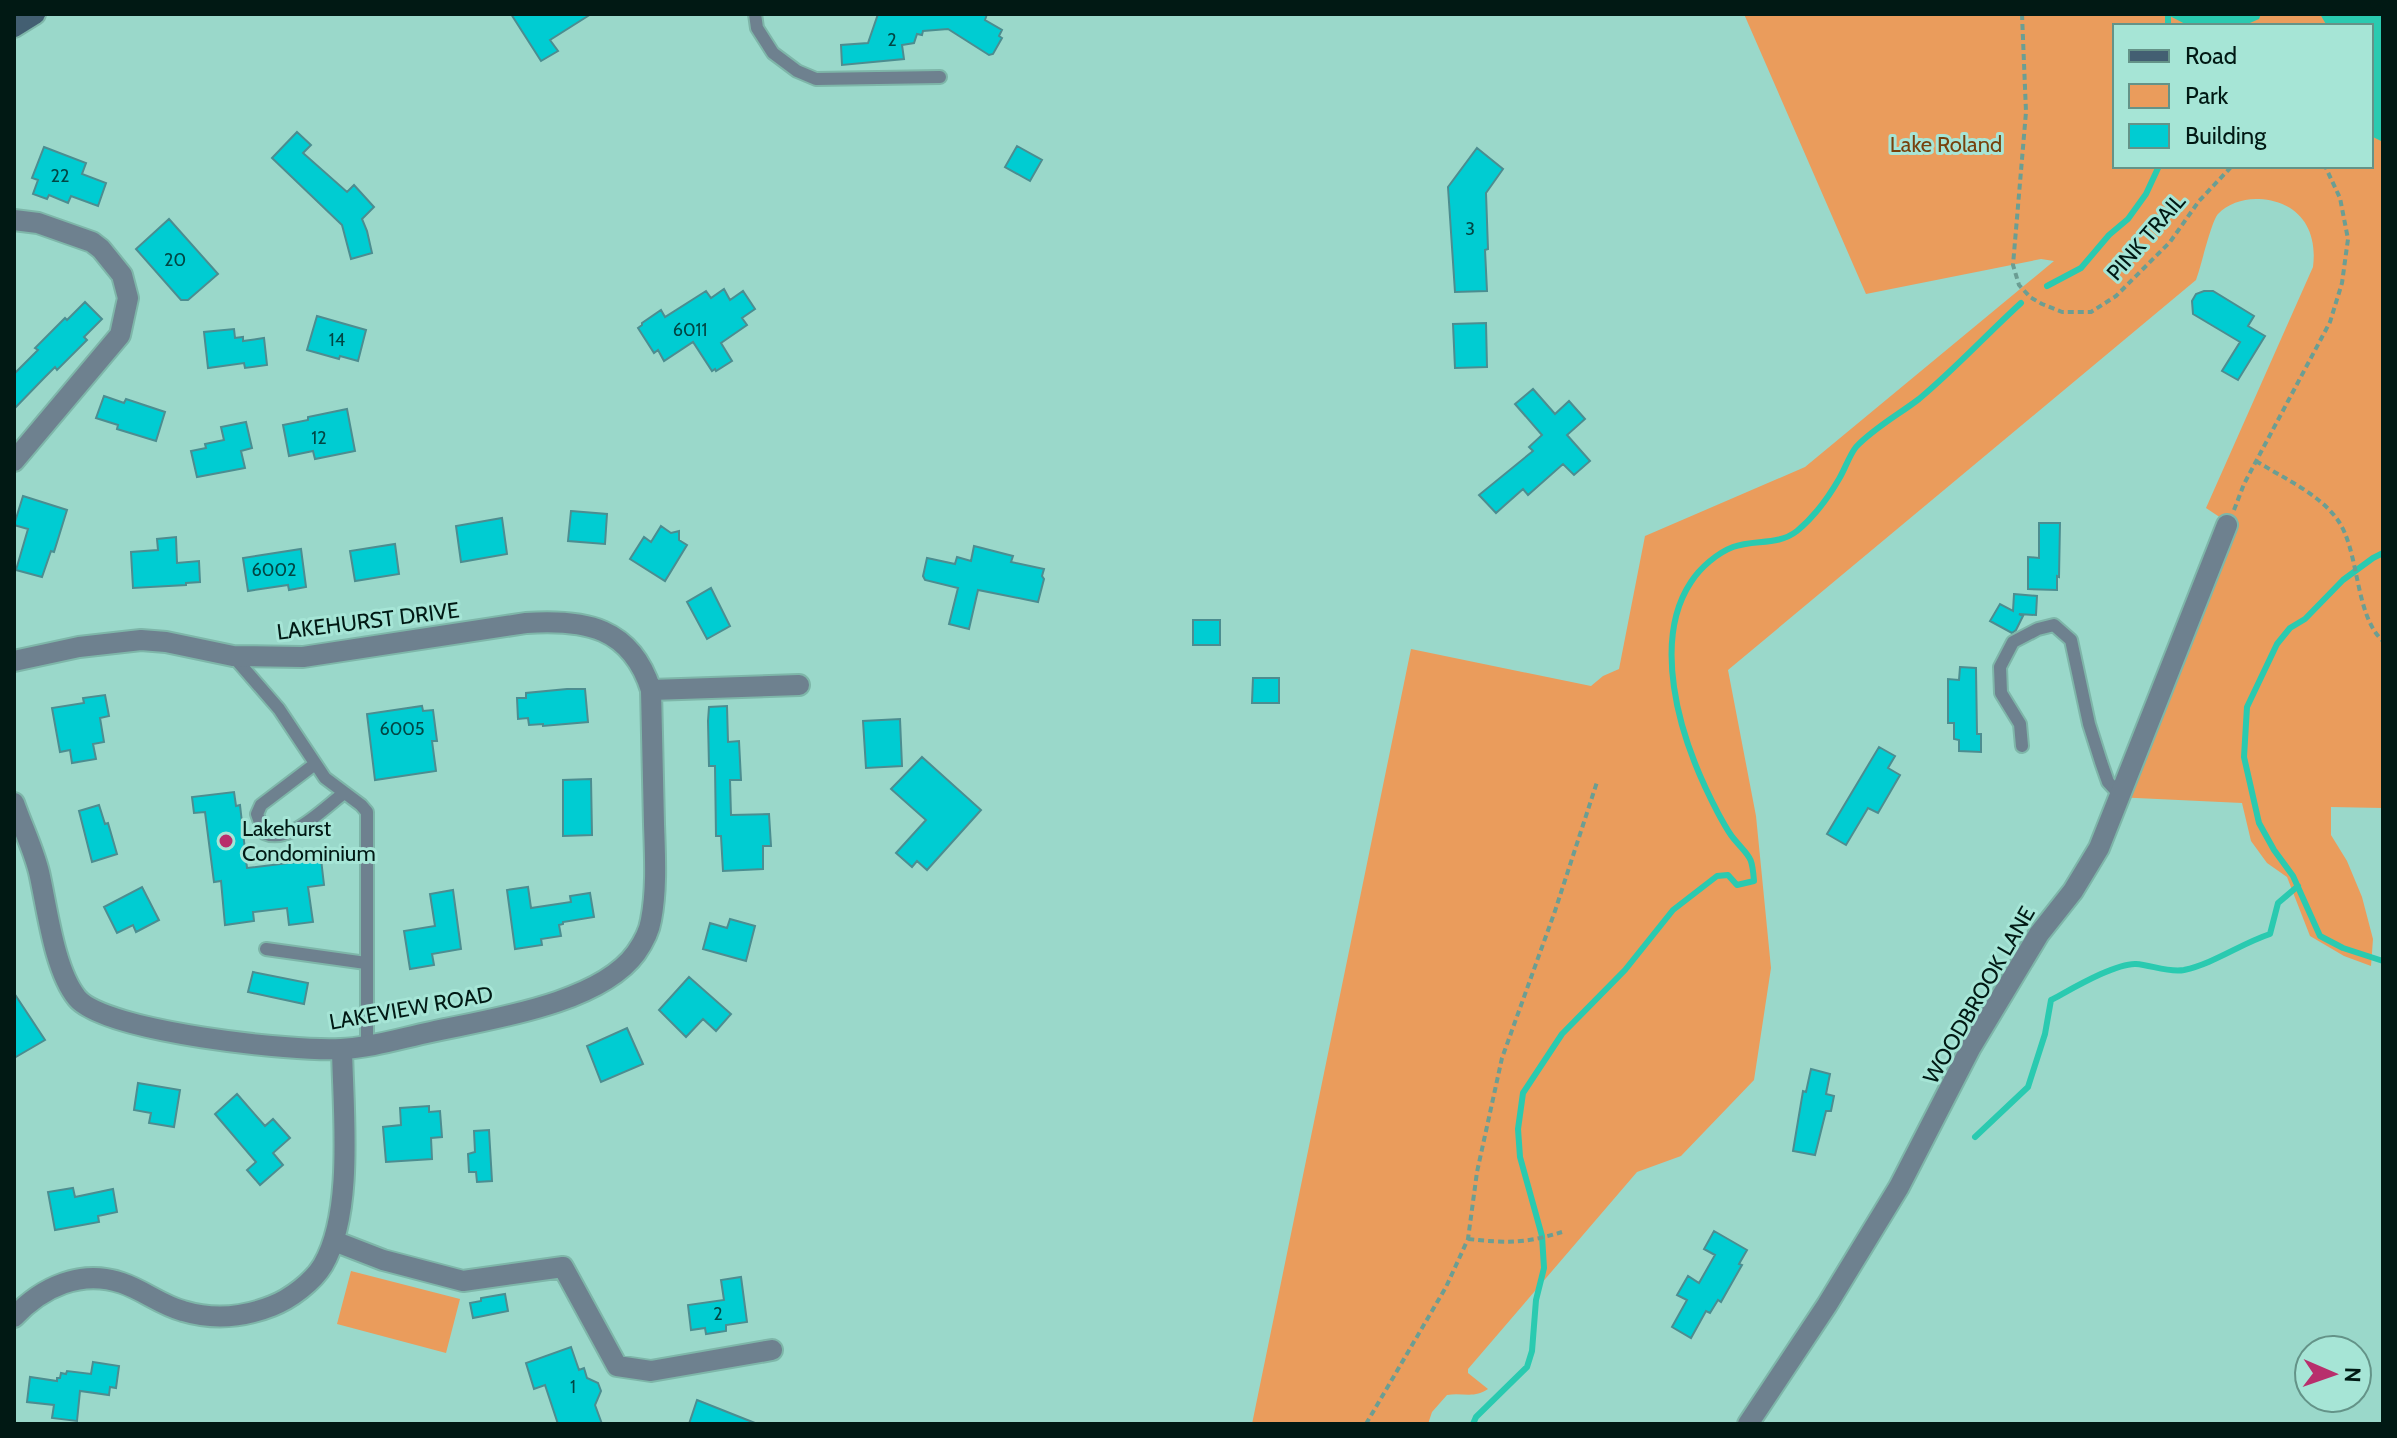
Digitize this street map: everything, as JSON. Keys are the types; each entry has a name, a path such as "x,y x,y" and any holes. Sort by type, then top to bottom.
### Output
{"street":[{"path":"14,220 38,223 92,242 122,275 128,298 120,335 14,461"},
{"name":"WOODBROOK LANE","path":"1748,1424 1827,1305 1899,1187 1987,1021 2039,934 2073,891 2099,848 2227,525"},
{"name":"LAKEHURST DRIVE","path":"14,661 79,647 141,640 233,656 303,657 526,623 559,621 581,623 612,635 630,651 645,671 651,690"},
{"path":"651,690 799,685"},
{"name":"LAKEVIEW ROAD","path":"14,803 38,868 54,946 77,999 90,1009 112,1019 231,1042 342,1049 367,1046 523,1012 558,1001 600,983 625,967 637,952 652,919 654,891 651,690"},
{"path":"14,1317 29,1301 50,1288 72,1280 96,1277 123,1283 185,1312 219,1318 257,1312 278,1304 304,1286 322,1267 334,1241 345,1173 342,1049"},
{"path":"334,1241 383,1260 463,1281 563,1267 617,1366 651,1371 772,1350"}],"lane":[{"path":"755,14 757,28 773,53 797,71 816,79 940,77"},
{"path":"2022,746 2020,724 2001,693 2000,667 2013,642 2038,629 2054,625 2071,640 2089,724 2108,782 2119,794"},
{"path":"233,656 279,709 325,778 367,812 367,1046"},
{"path":"315,764 261,805 257,814 264,833 272,837 289,834 344,793"},
{"path":"266,949 366,963"}],"path":[{"name":"PINK TRAIL","path":"2022,14 2026,112 2013,265 2019,285 2030,297 2062,312 2091,312 2116,296 2170,242 2199,201 2230,168"},
{"path":"2227,525 2244,484 2330,322 2342,283 2348,239 2340,198 2326,168"},
{"path":"2256,461 2319,501 2338,521 2348,543 2362,601 2377,636 2383,641"},
{"path":"1366,1424 1446,1287 1468,1239 1477,1172 1502,1058 1597,782"},
{"path":"1468,1239 1508,1243 1562,1232"}],"green space":[{"name":"Lake Roland","path":"1744,14 2383,14 2383,808 2331,807 2331,835 2347,861 2362,897 2373,939 2371,966 2344,956 2310,936 2287,877 2267,863 2251,841 2242,803 2115,797 2233,526 2206,508 2313,267 2312,240 2295,211 2273,201 2248,199 2232,204 2218,214 2196,280 1728,670 1756,816 1771,968 1754,1080 1681,1156 1637,1172 1468,1369 1468,1373 1488,1389 1473,1395 1447,1395 1432,1412 1428,1424 1252,1424 1411,649 1591,686 1619,669 1645,536 1805,467 2054,261 2041,259 1866,294"},
{"path":"351,1271 460,1299 446,1353 337,1324"}],"shaded area":[{"path":"2166,14 2261,14 2259,19 2248,24 2185,24"},
{"path":"2320,14 2383,14 2383,142 2373,137 2373,24 2326,24"}],"building":[{"path":"511,14 591,14 550,40 558,51 541,61"},
{"path":"878,14 987,14 985,20 1002,30 999,36 1002,38 993,54 989,55 948,29 923,31 922,35 917,34 914,43 902,45 904,59 842,65 841,45 868,43"},
{"path":"297,132 311,145 303,153 347,192 354,185 374,207 362,219 372,253 351,259 342,225 272,158"},
{"path":"1017,146 1042,160 1030,181 1005,167"},
{"path":"44,147 86,163 82,174 106,183 98,206 71,196 68,203 49,195 47,199 33,194 38,180 32,178"},
{"path":"1477,148 1503,169 1486,193 1487,291 1455,292 1448,187"},
{"path":"169,219 218,274 188,300 181,300 136,249"},
{"path":"724,289 730,300 743,291 755,309 742,318 747,325 721,343 732,361 712,371 693,342 664,361 658,350 654,353 638,328 642,323 661,310 665,317 706,291 711,298"},
{"path":"2213,291 2254,316 2248,326 2265,336 2238,380 2222,371 2240,342 2193,314 2192,301 2196,294"},
{"path":"85,302 102,319 84,337 87,340 14,409 14,374 38,350 35,348"},
{"path":"317,316 366,330 358,361 307,350"},
{"path":"1486,323 1487,367 1455,368 1453,324"},
{"path":"234,329 235,338 243,337 243,341 264,338 267,365 245,368 244,363 208,368 204,332"},
{"path":"1533,389 1555,414 1569,401 1585,419 1567,435 1590,461 1574,475 1563,464 1528,495 1523,489 1496,513 1479,495 1533,451 1529,447 1542,435 1515,404"},
{"path":"104,396 124,403 126,399 165,412 156,441 117,429 118,425 96,418"},
{"path":"347,409 355,451 315,459 313,451 289,456 283,425"},
{"path":"246,422 252,448 241,451 245,468 197,477 191,451 224,440 221,427"},
{"path":"23,496 67,510 54,552 51,551 42,577 16,570 28,529 14,525"},
{"path":"571,511 607,514 605,544 568,541"},
{"path":"502,518 507,554 461,562 456,526"},
{"path":"2039,523 2060,523 2057,590 2028,589 2028,557 2039,558"},
{"path":"661,526 671,533 679,531 679,540 687,545 665,581 630,559 644,537 651,542"},
{"path":"176,537 177,563 199,561 200,582 133,588 131,552 158,550 157,539"},
{"path":"395,544 399,574 355,581 350,551"},
{"path":"974,546 1013,556 1011,562 1044,569 1038,602 978,590 969,629 949,624 958,588 925,580 927,558 955,564 957,557 971,561"},
{"path":"301,549 306,587 289,590 288,585 248,591 243,558"},
{"path":"711,588 730,626 707,639 687,602"},
{"path":"2014,594 2037,596 2036,615 2019,614 2023,616 2012,633 1990,621 2000,604 2013,611"},
{"path":"1193,620 1220,620 1220,645 1193,645"},
{"path":"1960,667 1976,668 1977,734 1981,734 1981,752 1959,751 1959,740 1954,739 1954,723 1948,723 1948,679 1959,680"},
{"path":"1253,678 1279,678 1279,703 1252,703"},
{"path":"585,689 588,722 543,726 529,725 528,718 518,719 517,698 526,698 526,693"},
{"path":"105,695 109,716 100,718 104,742 93,744 96,759 72,763 70,750 60,752 52,708 84,703 83,698"},
{"path":"422,706 423,711 433,710 437,741 432,741 436,771 375,780 367,714"},
{"path":"727,706 728,742 739,741 741,780 730,780 731,815 769,814 771,846 763,846 763,869 723,871 721,836 716,836 715,766 709,766 708,721 709,707"},
{"path":"900,719 902,766 866,768 863,721"},
{"path":"1879,747 1895,756 1888,768 1900,775 1878,813 1868,808 1846,845 1827,834"},
{"path":"922,757 981,810 927,870 917,861 912,867 896,853 926,820 891,789"},
{"path":"591,779 592,835 563,836 563,780"},
{"name":"Lakehurst Condominium","path":"234,792 236,806 240,805 247,868 321,859 324,885 308,887 313,922 289,925 287,908 253,912 254,921 225,925 221,881 214,882 205,812 194,813 192,797"},
{"path":"99,805 117,854 92,862 79,811"},
{"path":"142,887 159,920 136,932 133,925 117,933 104,907"},
{"path":"528,887 531,908 571,902 570,896 590,893 594,917 563,922 559,925 561,936 541,939 542,945 515,949 507,890"},
{"path":"453,890 461,949 432,954 434,965 410,969 404,931 435,926 430,894"},
{"path":"730,919 755,926 746,961 703,949 710,923 727,928"},
{"path":"253,972 308,983 304,1004 248,992"},
{"path":"689,977 731,1014 716,1031 703,1019 686,1037 659,1010"},
{"path":"14,993 45,1040 14,1058"},
{"path":"627,1028 643,1064 601,1082 587,1046"},
{"path":"1811,1069 1830,1074 1826,1094 1834,1096 1831,1111 1826,1111 1815,1155 1793,1151 1803,1091 1806,1092"},
{"path":"138,1083 180,1090 174,1127 149,1123 151,1113 134,1110"},
{"path":"237,1094 265,1126 273,1119 290,1138 273,1153 283,1165 260,1185 247,1170 256,1162 215,1114"},
{"path":"429,1106 429,1112 440,1111 442,1137 431,1138 432,1159 386,1162 383,1127 401,1125 400,1108"},
{"path":"489,1130 492,1181 477,1182 476,1172 469,1172 468,1154 475,1152 474,1131"},
{"path":"73,1188 75,1197 113,1189 117,1212 98,1216 99,1222 55,1230 48,1192"},
{"path":"1714,1231 1747,1250 1721,1302 1718,1300 1710,1313 1706,1311 1691,1338 1672,1327 1687,1300 1677,1295 1688,1276 1699,1283 1715,1255 1704,1249"},
{"path":"741,1277 747,1322 726,1325 726,1331 706,1334 705,1328 691,1330 688,1305 724,1300 721,1280"},
{"path":"505,1294 508,1311 473,1318 470,1303"},
{"path":"571,1347 579,1370 584,1368 587,1378 598,1383 601,1391 595,1405 602,1424 558,1424 545,1385 534,1389 526,1363"},
{"path":"93,1362 119,1366 116,1388 110,1387 109,1395 80,1391 77,1421 52,1418 54,1405 27,1402 30,1377 57,1381 61,1373 66,1374 67,1371 91,1374"},
{"path":"697,1400 755,1423 755,1424 689,1424"}],"waterway":[{"path":"2168,14 2168,24"},
{"path":"2047,286 2081,268 2109,235 2128,219 2146,194 2158,168"},
{"path":"1473,1424 1476,1417 1527,1367 1532,1351 1536,1300 1544,1268 1542,1236 1520,1157 1518,1129 1523,1093 1562,1034 1625,970 1673,910 1717,876 1728,875 1737,885 1754,881 1749,857 1728,830 1704,783 1681,719 1674,687 1672,646 1684,594 1704,566 1727,550 1782,539 1797,531 1825,500 1856,447 1932,388 2021,303"},
{"path":"2383,553 2343,580 2305,619 2290,628 2277,644 2247,707 2244,757 2259,823 2293,876 2320,936 2343,948 2383,961"},
{"path":"1975,1137 2028,1087 2045,1034 2051,1000 2117,968 2136,964 2184,970 2270,934 2278,903 2298,886"}],"place":[{"name":"Lakehurst Condominium","path":"226,841"}]}
